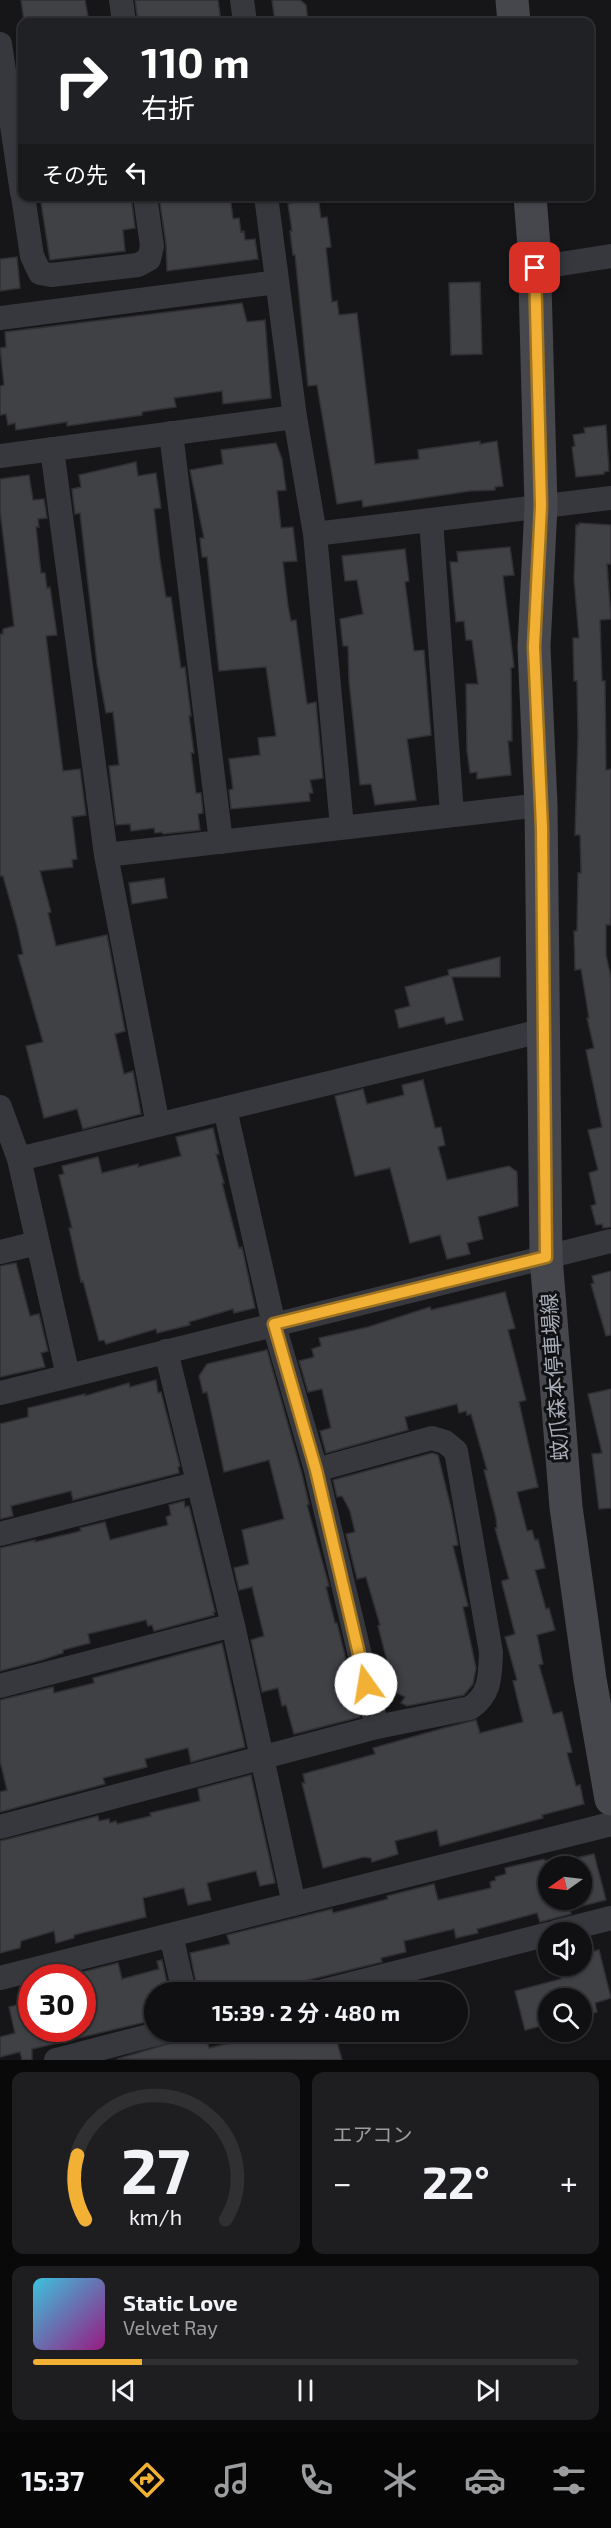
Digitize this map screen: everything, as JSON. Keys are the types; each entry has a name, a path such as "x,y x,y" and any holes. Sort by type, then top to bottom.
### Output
{"main road":[{"path":"512,0 514,18"},
{"name":"蚊爪森本停車場線","path":"530,201 535,268 541,506 534,647 541,805 546,1257 566,1507 590,1679 611,1799"}],"street":[{"path":"121,0 123,18"},
{"path":"242,0 244,18"},
{"path":"0,44 18,162"},
{"path":"24,201 32,256 40,273 51,275 138,265 149,259"},
{"path":"147,201 152,246 149,259 157,298"},
{"path":"267,201 296,417 315,534 342,827"},
{"path":"535,268 611,255"},
{"path":"0,318 277,282"},
{"path":"0,456 296,417"},
{"path":"171,433 221,842"},
{"path":"52,449 106,855 158,1125"},
{"path":"315,534 611,498"},
{"path":"431,520 452,814"},
{"path":"106,855 541,805"},
{"path":"19,1159 545,1030"},
{"path":"0,1107 19,1159 68,1376"},
{"path":"225,1109 274,1324 316,1470 376,1727"},
{"path":"0,1393 611,1241"},
{"path":"0,1252 37,1243"},
{"path":"166,1352 233,1625 294,1904"},
{"path":"0,1827 376,1727 470,1708 480,1701 490,1684 491,1652 456,1451 445,1442 432,1438 316,1470"},
{"path":"0,1534 198,1482"},
{"path":"0,1686 233,1625"},
{"path":"0,1978 611,1824"},
{"path":"592,1923 611,1918"},
{"path":"171,1935 182,1982"},
{"path":"359,1982 538,1937"},
{"path":"56,2060 144,2037"}],"building":[{"path":"21,0 85,0 88,18 23,18"},
{"path":"135,0 218,0 220,18 137,18"},
{"path":"272,0 300,0 306,5 308,18 274,18"},
{"path":"41,201 132,201 135,228 123,230 125,251 50,260"},
{"path":"160,201 231,201 233,219 239,218 245,240 255,239 258,259 167,271"},
{"path":"290,201 319,201 321,218 327,217 331,247 326,248 332,302 337,301 339,315 357,313 375,464 419,459 418,450 480,441 480,444 497,441 503,486 495,487 495,490 470,491 363,507 362,500 337,504 317,385 308,386 295,255 293,255 290,231 292,231 288,204"},
{"path":"17,257 20,288 0,291 0,259"},
{"path":"480,282 482,354 451,355 449,283"},
{"path":"242,303 247,322 265,320 271,398 223,404 222,391 174,398 176,407 142,412 142,415 67,426 67,422 16,430 15,423 8,425 6,414 0,415 0,386 4,385 0,348 6,347 5,332"},
{"path":"606,425 609,471 604,474 576,477 572,447 575,446 573,435 585,433 584,428"},
{"path":"276,443 282,459 286,490 277,491 281,528 293,527 297,561 283,562 288,606 291,621 296,620 307,704 316,702 323,778 310,780 313,793 309,793 310,801 231,809 229,790 233,789 229,759 260,755 258,738 276,736 266,667 219,671 207,557 202,557 200,538 204,538 190,470 223,464 221,450"},
{"path":"136,462 138,476 156,473 161,508 154,509 160,560 166,597 171,597 181,668 185,667 194,753 191,753 196,793 201,793 203,813 198,814 200,830 163,834 162,832 155,833 154,828 131,831 130,824 116,825 109,766 119,765 113,712 106,713 97,664 80,513 75,514 72,489 81,487 79,475"},
{"path":"29,475 33,500 44,499 47,518 38,519 39,527 36,527 41,573 45,573 47,588 50,587 57,635 46,636 63,771 80,769 86,815 72,817 77,859 72,860 73,867 40,871 51,912 48,913 56,946 107,935 125,1031 115,1034 124,1074 133,1071 141,1114 83,1129 77,1109 44,1118 26,1046 43,1042 18,955 23,954 17,926 3,876 0,876 0,634 3,634 3,629 14,626 0,511 0,479"},
{"path":"579,523 611,525 611,564 607,564 611,619 600,620 602,681 605,681 606,770 611,769 611,917 610,925 606,925 606,955 611,978 611,1227 603,1228 602,1224 596,1225 591,1206 596,1204 589,1173 598,1170 588,1130 602,1127 586,1050 594,1048 587,1018 589,1018 581,969 575,970 574,931 577,931 578,873 581,873 580,835 575,835 578,735 573,638 579,638 574,579 576,525"},
{"path":"510,547 514,575 503,576 514,667 511,668 512,741 508,741 511,775 477,779 477,772 470,773 467,751 466,684 478,684 472,640 466,640 464,621 456,622 450,562 458,562 457,552"},
{"path":"405,549 409,581 405,582 414,651 424,650 431,735 407,739 416,800 375,805 371,784 360,785 349,681 348,646 343,646 340,619 363,614 357,580 345,581 342,556"},
{"path":"164,878 167,898 132,904 129,883"},
{"path":"500,957 500,977 452,977 463,1020 446,1024 444,1017 399,1028 395,1010 410,1006 405,987 449,975 448,970"},
{"path":"423,1080 435,1128 441,1127 445,1145 438,1147 447,1180 509,1166 517,1172 518,1206 478,1217 483,1239 467,1243 470,1254 447,1259 440,1235 410,1243 390,1168 355,1176 335,1096 363,1089 367,1104 404,1095 402,1085"},
{"path":"213,1128 219,1154 216,1154 224,1183 222,1183 239,1248 242,1247 255,1308 234,1313 233,1309 189,1322 190,1325 157,1333 156,1329 106,1344 104,1340 99,1341 83,1281 81,1282 69,1228 72,1228 59,1175 64,1174 62,1166 98,1157 102,1173 138,1164 138,1167 181,1156 176,1137"},
{"path":"16,1263 30,1316 39,1314 48,1351 41,1353 45,1367 0,1377 0,1266"},
{"path":"611,1271 611,1335 606,1336 591,1284 594,1283 592,1276"},
{"path":"505,1292 515,1328 508,1330 526,1400 519,1402 538,1487 517,1492 527,1531 532,1530 535,1540 538,1539 545,1568 535,1570 546,1609 549,1608 555,1630 537,1635 543,1664 539,1665 553,1714 562,1712 572,1752 567,1753 576,1786 580,1785 584,1804 542,1815 543,1818 440,1846 437,1830 395,1841 398,1854 372,1862 371,1858 364,1857 323,1868 302,1783 305,1783 303,1774 375,1754 373,1748 476,1720 480,1733 523,1722 513,1681 517,1680 505,1637 515,1634 502,1583 509,1579 495,1528 497,1528 496,1518 484,1470 487,1470 471,1414 467,1415 466,1411 459,1413 457,1404 405,1417 408,1430 326,1453 320,1431 331,1428 322,1389 308,1392 299,1361 314,1357 312,1349 321,1346 319,1338 368,1327 430,1307 431,1310"},
{"path":"267,1350 302,1474 309,1504 307,1505 329,1586 326,1587 360,1717 294,1734 286,1705 282,1706 278,1688 262,1692 251,1640 264,1636 252,1587 239,1590 234,1568 249,1564 242,1530 284,1519 269,1460 224,1472 207,1392 203,1393 199,1376 207,1364"},
{"path":"156,1380 180,1466 178,1467 179,1473 73,1500 71,1491 11,1506 13,1516 0,1519 0,1424 28,1417 28,1408 85,1394 85,1396 129,1383 130,1387"},
{"path":"611,1389 611,1508 599,1509 592,1454 602,1453 588,1394"},
{"path":"432,1453 438,1455 451,1508 458,1545 453,1546 468,1606 463,1607 476,1668 473,1684 464,1695 407,1706 401,1703 405,1697 395,1692 378,1626 380,1625 366,1577 357,1579 346,1534 355,1532 350,1511 342,1496 337,1497 333,1480"},
{"path":"184,1501 185,1507 189,1506 214,1615 154,1631 152,1625 148,1626 146,1620 88,1634 90,1643 63,1650 63,1653 42,1660 0,1671 0,1548 81,1531 80,1528 105,1522 110,1540 168,1525 166,1517 171,1515 169,1505"},
{"path":"222,1643 245,1747 191,1762 188,1748 145,1759 147,1767 103,1778 105,1784 0,1812 0,1792 7,1790 0,1761 0,1700 53,1687 54,1693 94,1683 93,1678"},
{"path":"251,1775 275,1883 260,1886 256,1871 207,1883 211,1900 188,1905 184,1888 143,1898 146,1917 74,1935 74,1938 56,1943 54,1931 21,1941 20,1948 0,1953 0,1841 98,1816 99,1821 109,1819 110,1823 116,1821 117,1824 151,1816 150,1813 200,1801 198,1789"},
{"path":"594,1854 606,1900 592,1904 592,1856 585,1856"},
{"path":"538,1860 538,1910 570,1910 571,1914 540,1922 537,1913 477,1929 478,1933 456,1938 454,1929 404,1941 406,1952 381,1958 382,1962 300,1982 196,1982 190,1953 230,1944 227,1935 332,1909 333,1913 434,1884 438,1900 491,1888 490,1882 496,1880 495,1877 506,1874 505,1868"},
{"path":"599,1950 611,1998 595,2003 597,2012 592,2013 592,1988 538,1988 538,2027 525,2030 515,1991 561,1979 560,1976 592,1976 592,1952"},
{"path":"162,1960 167,1982 144,1982 144,2022 96,2034 96,1968 118,1963 122,1979 159,1969 157,1961"},
{"path":"18,2005 18,2042 61,2042 32,2049 32,2060 22,2060 20,2052 0,2057 0,2037 15,2033 9,2007"},
{"path":"175,2042 207,2042 209,2048 233,2042 337,2042 342,2060 117,2059"}],"route":[{"path":"366,1684 316,1470 274,1324 546,1257 542,827 534,647 541,506 535,268"}]}
